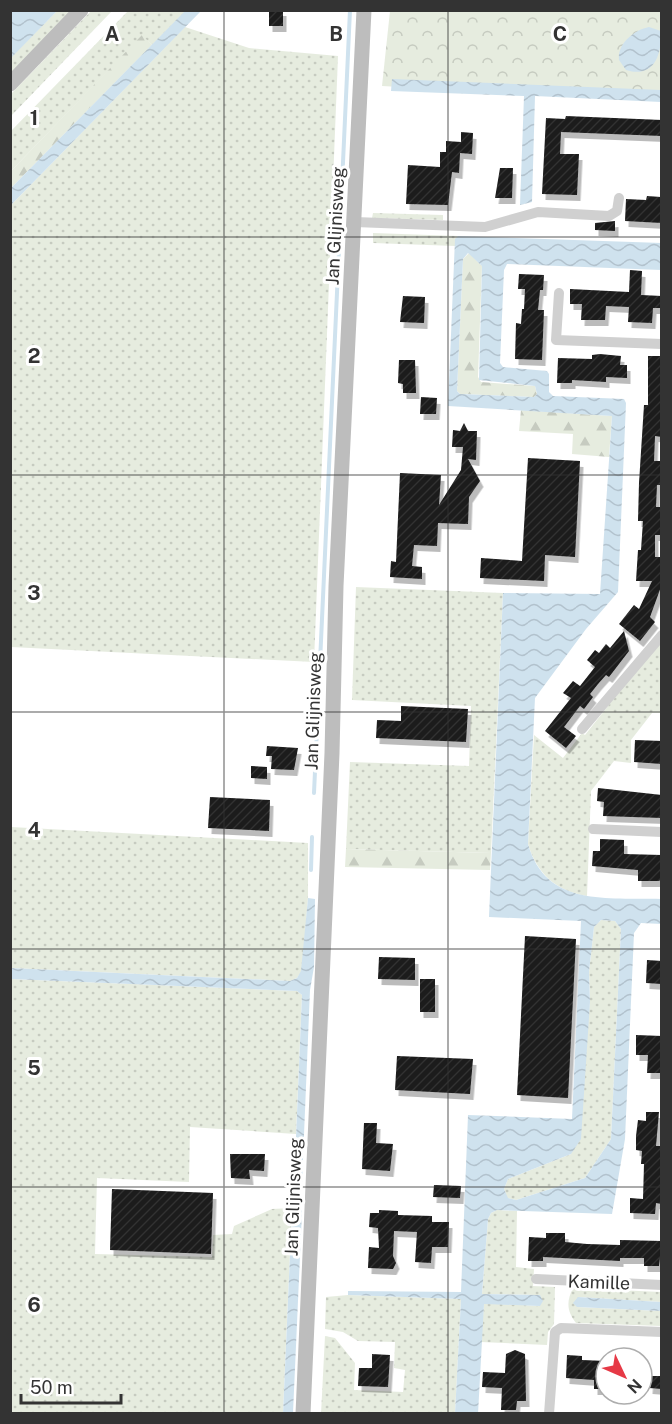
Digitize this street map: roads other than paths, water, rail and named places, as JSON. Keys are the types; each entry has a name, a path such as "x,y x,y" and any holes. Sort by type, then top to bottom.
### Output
{"street":[{"path":"10,84 81,10"},
{"name":"Jan Glijnisweg","path":"303,1413 332,753 336,586 364,10"},
{"path":"355,222 485,227 538,212 609,216 617,211 619,198"},
{"path":"559,293 556,340 662,344"},
{"path":"582,729 662,635"},
{"path":"593,829 662,832"},
{"name":"Kamille","path":"536,1279 662,1285"},
{"path":"549,1413 552,1336 561,1328 662,1332"}],"water":[{"path":"186,10 201,11 11,205 11,188"},
{"path":"10,11 57,11 11,58"},
{"path":"649,27 661,31 660,48 655,62 644,71 626,70 619,60 624,43 638,31"},
{"path":"392,79 661,90 661,102 535,96 532,202 520,205 524,96 391,91"},
{"path":"458,236 662,243 661,270 507,264 504,270 500,363 503,367 547,371 549,392 553,396 624,399 626,403 618,592 586,629 535,698 528,844 537,865 549,879 564,889 600,898 661,899 662,924 641,923 634,933 625,1139 612,1214 497,1210 491,1213 488,1219 482,1294 540,1295 543,1301 540,1306 484,1304 478,1414 455,1413 461,1299 348,1295 348,1291 461,1292 468,1115 572,1119 581,921 489,917 503,593 600,594 612,416 448,406 455,239","holes":["468,253 482,266 479,380 535,386 537,394 534,397 460,394 457,391 463,259","601,920 615,921 621,929 611,1139 585,1178 516,1200 508,1198 504,1189 508,1179 571,1154 581,1139 590,1002 589,972 594,927"]},
{"path":"308,898 315,899 314,967 310,990 302,1183 294,1184 302,995 297,991 11,979 11,968 290,981 297,978 301,971"},
{"path":"292,1208 300,1208 302,1211 293,1413 283,1414"},
{"path":"578,1297 661,1302 661,1311 577,1307 573,1303"}],"waterway":[{"path":"314,793 350,10"},
{"path":"311,870 312,837"}]}
